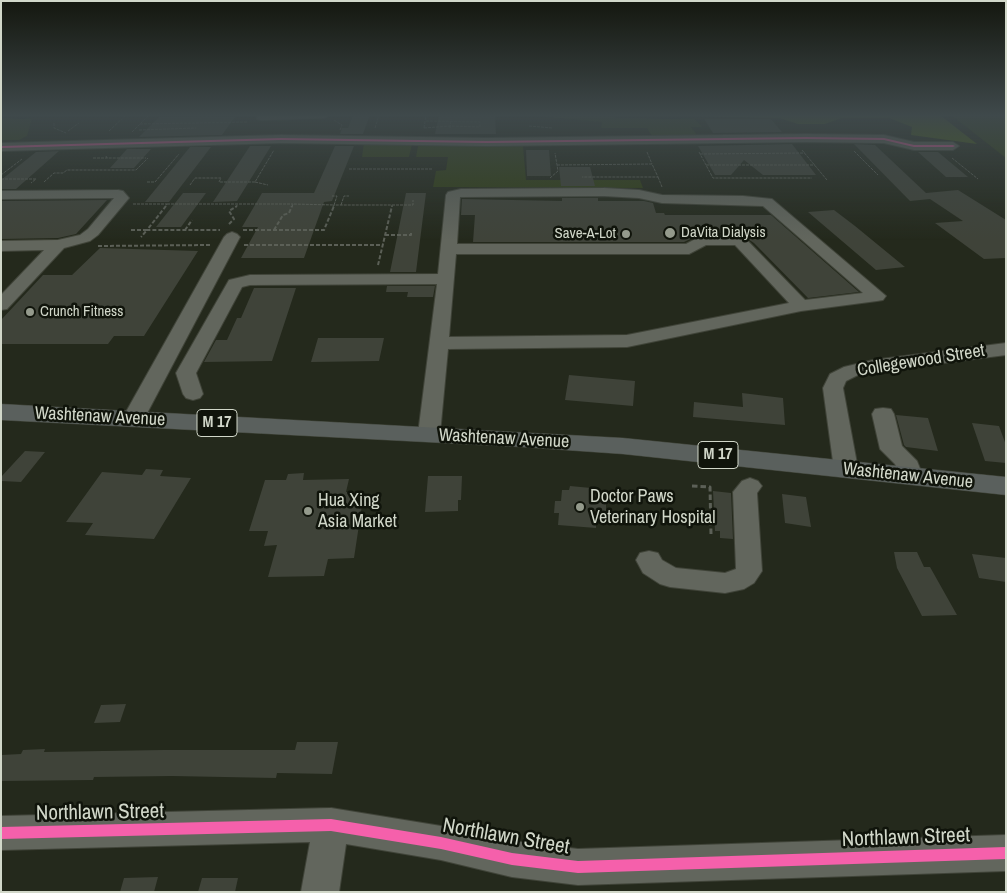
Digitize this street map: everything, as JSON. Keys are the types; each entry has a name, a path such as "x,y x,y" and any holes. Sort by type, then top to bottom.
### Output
{"main road":[{"name":"Washtenaw Avenue","path":"1,412 623,446 1006,486"}],"street":[{"path":"429,434 454,195 461,193 604,192 639,194 662,199 767,202 877,296 801,306 627,341 439,343"},
{"path":"1,194 118,194 122,198 88,235 77,241 58,245 1,246"},
{"path":"133,419 227,236"},
{"path":"449,249 689,249 703,240 739,240 801,306"},
{"path":"1,305 58,245"},
{"path":"193,394 186,373 235,284 250,280 446,279"},
{"name":"Collegewood Street","path":"846,469 833,388 837,378 851,371 872,366 1006,349"},
{"path":"946,356 1006,362"},
{"path":"883,414 891,449 906,461 911,476"},
{"path":"649,560 652,566 670,577 725,583 734,582 745,576 748,571 745,492 750,486"},
{"path":"320,892 331,826"},
{"name":"Northlawn Street","path":"1,833 331,826 441,844 512,859 578,867 1006,853"}],"path":[{"path":"1,175 20,157"},
{"path":"147,182 155,182 177,157"},
{"path":"255,182 270,157"},
{"path":"550,178 558,170 555,157"},
{"path":"701,157 713,178 812,178"},
{"path":"860,157 878,175"},
{"path":"956,157 978,179"},
{"path":"134,172 148,158"},
{"path":"556,165 652,164 662,187"},
{"path":"706,165 816,166"},
{"path":"349,170 432,169"},
{"path":"43,183 54,173 63,173 67,170 136,170"},
{"path":"582,177 658,177"},
{"path":"190,185 195,178 221,178 219,182 268,184"},
{"path":"1,179 36,179 31,183 37,183"},
{"path":"94,246 227,236 274,230 324,230 337,196 332,196"},
{"path":"341,205 344,196 349,196"},
{"path":"135,200 132,204 413,205 413,200"},
{"path":"141,238 167,204"},
{"path":"227,236 234,219 229,211 238,204"},
{"path":"274,230 283,215 288,213 293,204"},
{"path":"378,265 392,205"},
{"path":"185,230 192,220"},
{"path":"131,230 185,230 227,236 382,245"},
{"path":"385,235 411,235 411,232"},
{"path":"692,486 710,488 711,534"}],"green space":[{"path":"416,157 524,157 526,180 640,180 643,188 433,187 436,171 446,170 448,157"}],"building":[{"path":"30,157 53,157 16,189 1,189 1,180"},
{"path":"120,157 144,157 134,168 110,168"},
{"path":"182,157 204,157 169,202 145,202"},
{"path":"243,157 264,157 237,201 213,202"},
{"path":"330,157 350,157 332,201 324,202 304,258 241,258 258,227 242,227 262,193 314,193"},
{"path":"526,157 550,157 551,176 527,176"},
{"path":"704,157 802,157 816,175 763,175 744,160 731,175 715,175"},
{"path":"866,157 887,157 926,193 958,190 1006,220 1006,258 984,259 935,223 963,221 930,199 910,201"},
{"path":"923,157 944,157 968,177 946,177"},
{"path":"559,167 590,167 595,186 561,186"},
{"path":"183,193 206,193 181,227 156,227"},
{"path":"406,193 426,193 416,272 390,272"},
{"path":"562,198 598,198 598,201 644,201 653,203 656,213 664,213 665,215 771,215 859,292 808,298 754,243 739,233 703,233 684,242 473,242 475,215 461,215 462,199 562,201"},
{"path":"107,200 76,234 58,238 1,239 1,201"},
{"path":"834,210 905,267 876,270 808,212"},
{"path":"100,248 198,251 144,336 114,336 108,344 1,344 1,320 43,275 72,275"},
{"path":"387,286 435,286 433,297 407,297 408,292 386,292"},
{"path":"254,288 296,288 272,361 204,362 216,340 227,340 237,318 241,318"},
{"path":"318,338 384,338 379,361 311,362"},
{"path":"569,375 635,381 633,406 565,400"},
{"path":"742,393 783,398 785,425 693,417 694,402 743,407"},
{"path":"896,415 928,418 938,451 906,447"},
{"path":"972,423 999,426 1006,445 1006,463 985,461"},
{"path":"25,451 45,452 21,482 1,481 1,477"},
{"path":"146,469 163,470 160,476 191,478 154,539 85,535 93,523 66,522 102,472 142,475"},
{"name":"Hua Xing Asia Market","path":"304,473 303,480 349,479 346,492 364,492 354,558 328,559 324,576 268,577 277,545 264,546 268,531 249,531 265,480 286,480 288,474"},
{"path":"428,476 462,476 461,500 458,500 458,511 425,512"},
{"name":"Doctor Paws Veterinary Hospital","path":"570,486 591,488 591,491 597,493 597,496 606,497 606,512 596,512 596,528 558,525 559,513 554,513 555,501 561,501 562,490 569,490"},
{"path":"713,491 731,493 733,539 720,538 720,531 715,531"},
{"path":"782,494 806,497 811,527 785,523"},
{"path":"894,552 917,552 924,567 930,567 957,615 922,616 897,568"},
{"path":"972,554 1006,558 1006,582 979,578"},
{"path":"126,704 120,722 94,723 101,705"},
{"path":"297,742 338,742 332,774 277,773 276,778 172,776 94,777 93,780 1,781 1,755 21,754 23,750 45,749 44,752 295,750"},
{"path":"158,877 154,892 120,892 124,878"},
{"path":"202,878 238,878 235,892 198,892"}],"cycle path":[{"path":"1,833 331,825 441,843 512,859 578,867 1006,853"}],"place":[{"name":"DaVita Dialysis","path":"670,233"},
{"name":"Save-A-Lot","path":"626,234"},
{"name":"Crunch Fitness","path":"30,312"},
{"name":"Doctor Paws Veterinary Hospital","path":"580,507"},
{"name":"Hua Xing Asia Market","path":"308,511"}]}
